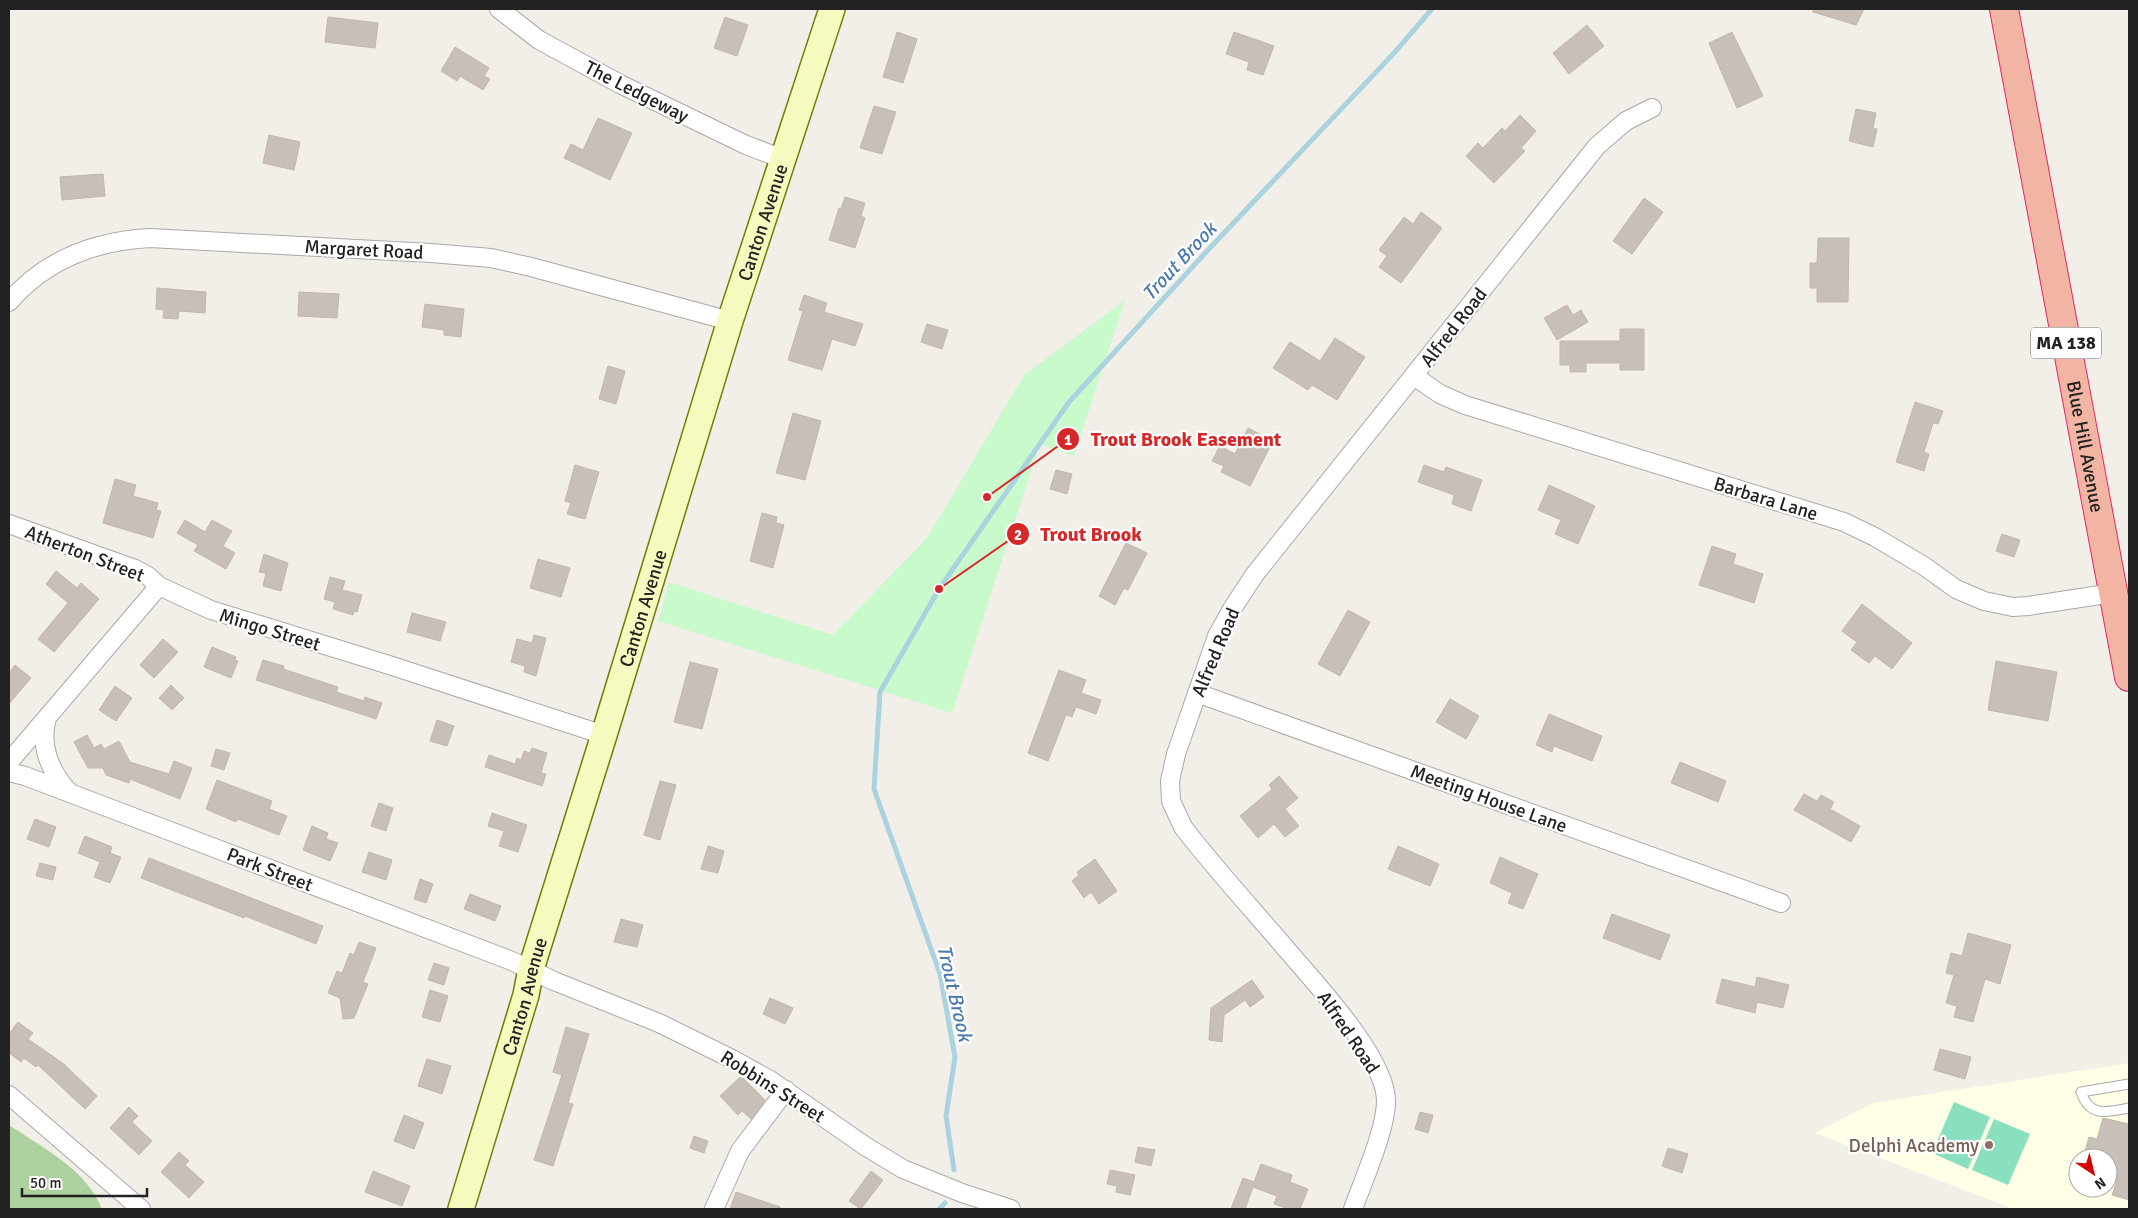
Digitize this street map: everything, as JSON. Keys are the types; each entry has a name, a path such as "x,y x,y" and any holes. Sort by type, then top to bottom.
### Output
{"highway":[{"name":"Blue Hill Avenue","path":"2004,9 2129,677"}],"main road":[{"name":"Canton Avenue","path":"463,1209 526,995 530,969 604,735 730,321 832,9"}],"street":[{"name":"The Ledgeway","path":"500,9 539,40 620,84 746,145 783,159"},
{"name":"Alfred Road","path":"1353,1209 1381,1128 1386,1102 1383,1082 1369,1055 1340,1014 1190,835 1174,810 1170,790 1172,767 1224,622 1268,556 1597,146 1626,121 1652,108"},
{"name":"Margaret Road","path":"9,302 20,289 46,268 74,254 110,242 150,238 482,257 531,267 730,321"},
{"name":"Barbara Lane","path":"1414,376 1440,394 1465,405 1844,522 1924,566 1956,589 1984,601 2013,607 2113,594"},
{"name":"Atherton Street","path":"9,524 135,569 148,576 159,586"},
{"name":"Mingo Street","path":"159,586 222,614 386,664 604,735"},
{"path":"9,762 159,586"},
{"name":"Meeting House Lane","path":"1197,693 1781,903"},
{"path":"47,718 44,733 46,751 55,774 70,792"},
{"name":"Park Street","path":"9,772 70,792 530,969"},
{"name":"Robbins Street","path":"530,969 554,981 673,1030 732,1058 786,1090 865,1146 904,1168 956,1191 1012,1209"},
{"path":"714,1209 740,1151 786,1090"},
{"path":"9,1095 141,1209"}],"lane":[{"path":"2129,1084 2081,1092 2084,1102 2091,1109 2105,1112 2129,1108"}],"shaded area":[{"name":"Delphi Academy","path":"2129,1063 2129,1209 2014,1209 1815,1133 1873,1103"}],"green space":[{"path":"1125,300 1074,456 1040,444 952,713 658,621 669,582 833,635 927,538 1024,375"},
{"path":"1954,1102 1990,1117 1968,1169 1932,1153"},
{"path":"1994,1119 2030,1134 2008,1185 1972,1170"},
{"path":"9,1125 49,1151 75,1171 95,1195 102,1209 9,1209"}],"building":[{"path":"1813,9 1864,9 1856,25 1813,12"},
{"path":"328,17 378,23 375,48 325,42"},
{"path":"725,17 748,25 737,56 714,48"},
{"path":"1587,25 1604,46 1569,74 1553,53"},
{"path":"897,32 917,39 903,83 883,77"},
{"path":"1234,32 1274,46 1263,75 1247,70 1249,62 1226,54"},
{"path":"1732,32 1763,96 1737,108 1709,43"},
{"path":"455,47 489,68 484,76 490,79 483,90 460,76 457,81 441,71"},
{"path":"874,106 896,112 882,154 860,148"},
{"path":"1856,109 1876,113 1873,128 1877,129 1873,147 1849,141"},
{"path":"1520,115 1536,131 1521,148 1525,151 1494,183 1466,156 1478,143 1483,148 1502,128 1505,131"},
{"path":"598,118 632,133 610,180 564,158 571,144 583,150"},
{"path":"269,135 300,142 294,170 263,163"},
{"path":"103,174 105,196 62,200 60,177"},
{"path":"845,197 865,203 861,216 865,218 855,248 829,240 839,208 841,209"},
{"path":"1644,198 1663,212 1632,254 1613,241"},
{"path":"1421,212 1442,228 1401,283 1379,267 1387,256 1379,250 1404,217 1413,224"},
{"path":"1818,238 1849,238 1848,302 1817,302 1817,288 1810,288 1810,263 1817,263"},
{"path":"157,288 206,292 205,313 179,311 178,319 163,318 164,310 156,309"},
{"path":"299,292 339,294 337,318 298,316"},
{"path":"804,295 827,303 824,312 863,324 855,346 832,339 822,370 788,360 803,311 799,310"},
{"path":"425,304 464,309 461,337 444,335 444,330 422,327"},
{"path":"1567,305 1573,315 1581,310 1588,322 1557,340 1544,318"},
{"path":"927,324 948,330 942,349 921,342"},
{"path":"1620,329 1644,329 1644,370 1620,370 1620,363 1586,363 1586,372 1570,372 1570,365 1560,365 1560,341 1620,341"},
{"path":"1335,338 1365,357 1337,400 1312,385 1308,390 1273,368 1290,342 1320,361"},
{"path":"608,366 625,371 616,404 599,399"},
{"path":"1915,402 1943,411 1938,424 1933,423 1924,452 1929,454 1924,471 1896,462"},
{"path":"793,413 821,421 805,480 776,473"},
{"path":"1248,428 1273,441 1250,486 1221,472 1224,466 1212,461 1220,446 1235,454"},
{"path":"575,465 599,472 585,519 567,514 571,503 565,501"},
{"path":"1424,465 1444,472 1446,467 1482,480 1471,511 1452,504 1454,495 1418,482"},
{"path":"1056,470 1072,474 1067,494 1050,489"},
{"path":"115,479 136,485 133,496 158,503 156,510 161,511 153,538 103,523"},
{"path":"1549,485 1595,506 1578,544 1555,534 1561,520 1538,510"},
{"path":"762,513 777,517 776,523 784,525 773,568 750,561"},
{"path":"185,520 205,532 212,520 232,531 223,546 235,553 226,569 194,551 198,545 177,533"},
{"path":"2002,534 2020,540 2014,557 1996,551"},
{"path":"1126,543 1147,553 1128,590 1124,588 1115,605 1099,596"},
{"path":"1712,546 1736,554 1733,564 1763,574 1754,603 1699,585"},
{"path":"264,554 288,563 281,591 263,586 266,573 259,572"},
{"path":"538,559 570,568 561,597 530,588"},
{"path":"56,571 77,588 81,583 99,599 54,652 38,639 68,603 46,584"},
{"path":"330,577 345,581 342,590 362,595 357,612 354,611 353,615 333,609 335,602 324,599"},
{"path":"1862,604 1912,643 1892,669 1875,656 1869,663 1851,650 1857,642 1842,631"},
{"path":"1348,610 1370,622 1340,676 1318,664"},
{"path":"412,613 446,622 440,641 407,632"},
{"path":"534,635 546,638 536,676 524,672 525,666 511,662 517,639 532,643"},
{"path":"163,639 178,652 154,678 140,665"},
{"path":"212,647 236,657 235,660 238,661 231,678 204,667"},
{"path":"263,660 284,666 283,669 338,687 336,692 364,701 365,697 382,703 376,719 256,680"},
{"path":"1996,661 2057,672 2048,721 1988,710"},
{"path":"690,662 718,669 702,729 674,722"},
{"path":"15,665 31,678 9,704 9,673"},
{"path":"1059,670 1086,680 1081,693 1101,700 1096,714 1076,707 1072,717 1066,715 1048,761 1028,753"},
{"path":"171,685 184,698 172,710 159,698"},
{"path":"115,686 132,698 116,721 99,710"},
{"path":"1450,699 1479,716 1466,739 1436,722"},
{"path":"1549,714 1602,736 1592,761 1554,746 1552,752 1536,745"},
{"path":"437,720 454,726 447,746 430,741"},
{"path":"87,735 94,748 101,744 104,749 119,741 130,762 169,774 174,761 192,768 180,799 130,779 129,783 106,775 103,768 88,768 74,742"},
{"path":"532,748 547,753 541,773 546,774 542,786 485,767 489,755 515,764 517,758 521,760 524,751 530,753"},
{"path":"216,749 230,753 224,770 211,766"},
{"path":"1680,762 1726,781 1718,802 1671,783"},
{"path":"1279,776 1298,798 1285,809 1299,826 1285,837 1274,824 1258,838 1240,816 1272,789 1269,785"},
{"path":"217,780 272,801 269,809 287,816 279,835 238,819 236,822 206,809"},
{"path":"660,781 676,785 660,840 644,835"},
{"path":"1804,794 1817,801 1821,795 1834,802 1830,809 1860,826 1851,842 1794,810"},
{"path":"379,803 393,808 386,831 371,826"},
{"path":"492,813 527,825 518,852 499,846 504,831 488,826"},
{"path":"35,819 56,827 49,847 27,839"},
{"path":"312,826 328,833 326,839 338,843 330,861 303,850"},
{"path":"85,836 112,847 110,853 121,857 110,883 94,877 100,862 78,853"},
{"path":"708,846 724,851 718,873 701,869"},
{"path":"1398,846 1439,864 1430,886 1388,869"},
{"path":"369,852 392,860 386,880 362,872"},
{"path":"1500,857 1538,874 1523,909 1508,903 1512,893 1490,883"},
{"path":"149,858 323,926 316,944 141,878"},
{"path":"1095,859 1117,891 1099,904 1091,892 1084,898 1072,881 1079,875 1077,872"},
{"path":"40,863 56,867 53,880 36,876"},
{"path":"420,879 433,884 426,903 414,899"},
{"path":"470,894 501,906 495,921 464,909"},
{"path":"1612,914 1670,935 1660,960 1603,938"},
{"path":"621,919 643,925 637,947 614,942"},
{"path":"1968,933 2011,945 2000,984 1985,979 1973,1022 1954,1017 1957,1006 1946,1003 1954,975 1946,973 1951,953 1962,956"},
{"path":"359,942 376,948 363,982 368,984 354,1018 343,1019 340,998 328,993 337,971 342,973 350,953 354,955"},
{"path":"434,963 449,968 444,985 428,980"},
{"path":"1757,977 1789,985 1783,1008 1757,1002 1755,1013 1716,1003 1722,979 1755,987"},
{"path":"1252,980 1264,997 1250,1007 1245,1000 1224,1015 1222,1042 1209,1040 1211,1008"},
{"path":"430,990 448,996 440,1022 422,1017"},
{"path":"770,998 793,1008 785,1024 763,1014"},
{"path":"18,1022 33,1033 28,1039 64,1064 97,1096 85,1109 38,1065 36,1067 24,1058 21,1062 9,1053 9,1034"},
{"path":"566,1027 589,1034 568,1103 573,1104 553,1166 534,1160 562,1075 553,1072"},
{"path":"1940,1049 1971,1057 1965,1079 1934,1070"},
{"path":"427,1059 451,1066 442,1094 418,1086"},
{"path":"741,1076 765,1100 751,1119 742,1111 738,1115 720,1096"},
{"path":"129,1107 138,1116 132,1122 152,1141 139,1155 110,1128"},
{"path":"1420,1112 1433,1115 1428,1133 1415,1129"},
{"path":"404,1115 424,1123 414,1149 394,1141"},
{"path":"2103,1118 2129,1124 2129,1200 2118,1197 2118,1148 2086,1148 2089,1137 2097,1139"},
{"path":"694,1136 708,1141 704,1153 690,1148"},
{"path":"1138,1147 1155,1150 1151,1166 1135,1162"},
{"path":"1668,1148 1688,1154 1682,1173 1662,1166"},
{"path":"179,1152 189,1161 185,1165 204,1182 189,1198 161,1172"},
{"path":"1261,1164 1292,1175 1290,1182 1308,1189 1300,1209 1289,1209 1274,1204 1277,1196 1253,1187 1245,1209 1231,1209 1243,1178 1254,1182"},
{"path":"1110,1170 1135,1175 1130,1195 1116,1192 1117,1186 1107,1184"},
{"path":"373,1171 410,1186 402,1206 365,1192"},
{"path":"871,1171 883,1180 861,1209 849,1201"},
{"path":"736,1192 780,1207 780,1209 730,1209"}],"waterway":[{"name":"Trout Brook","path":"954,1170 946,1116 955,1057 940,974 874,789 880,692 939,589 1069,402 1208,250 1395,52 1432,9"},
{"name":"Trout Brook","path":"939,1209 945,1203"}],"place":[{"name":"Trout Brook Easement","path":"987,497"},
{"name":"Trout Brook","path":"939,589"},
{"name":"Delphi Academy","path":"1989,1145"}]}
